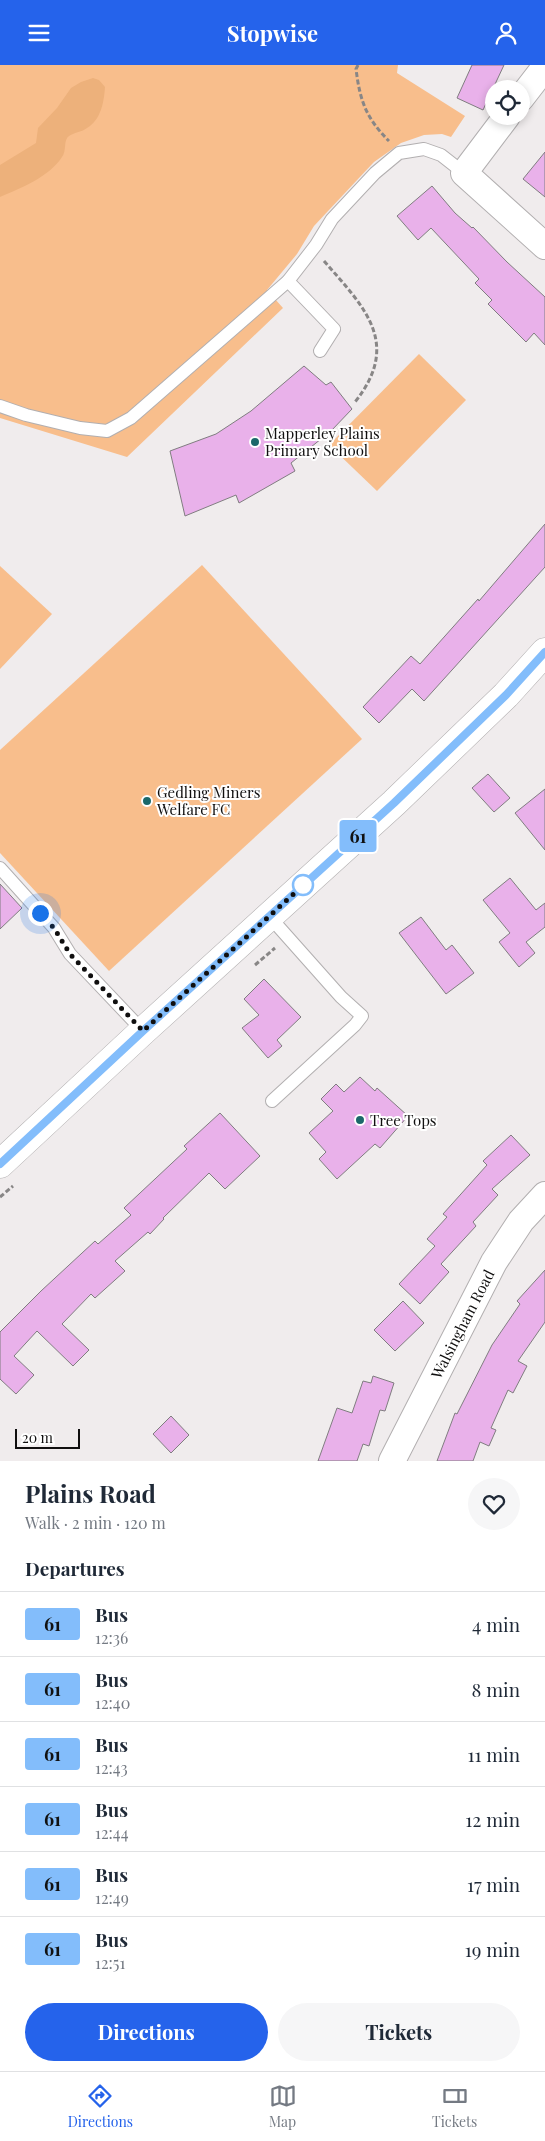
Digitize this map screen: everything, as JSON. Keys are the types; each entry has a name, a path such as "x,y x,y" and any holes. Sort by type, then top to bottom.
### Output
{"main road":[{"path":"0,1164 394,803 506,695 545,652"}],"street":[{"path":"530,86 545,67"},
{"path":"500,125 464,173 545,246"},
{"name":"Walsingham Road","path":"392,1461 494,1262 521,1221 545,1195"}],"lane":[{"path":"0,406 26,415 80,428 107,431 131,418 288,281 316,245 332,219 375,173 399,153 424,149 441,155 464,173"},
{"path":"288,281 334,329 320,351"},
{"path":"0,868 54,928 70,954 143,1031"},
{"path":"269,916 341,997 362,1016 348,1032 272,1101"}],"path":[{"path":"358,65 356,69 360,97 377,129 399,153"},
{"path":"322,259 362,306 374,329 377,347 375,367 367,387 355,402"},
{"path":"251,969 288,937"}],"shaded area":[{"path":"0,65 398,65 397,73 465,116 451,137 442,134 424,135 401,143 374,162 314,226 297,254 267,290 283,308 127,457 0,418"},
{"path":"93,78 99,80 105,87 103,104 96,120 92,125 67,138 63,155 50,170 34,181 0,197 0,165 36,143 38,128 57,108 71,88"},
{"path":"419,354 466,400 377,491 329,445"},
{"name":"Gedling Miners Welfare FC","path":"202,565 362,739 109,971 0,853 0,750"},
{"path":"0,566 52,614 0,669"}],"building":[{"path":"472,65 504,65 497,80 485,80 485,106 483,110 457,98"},
{"path":"545,152 545,197 523,179"},
{"path":"432,186 455,213 473,227 545,297 545,345 534,333 526,342 488,304 492,300 475,283 479,279 431,228 418,240 397,216"},
{"name":"Mapperley Plains Primary School","path":"304,366 326,385 331,382 352,409 331,431 291,463 295,471 239,503 236,495 185,516 170,451 216,434 251,411"},
{"path":"545,524 545,567 424,701 412,689 379,723 363,707 411,656 420,664 478,599 479,601"},
{"path":"488,774 510,798 494,812 472,788"},
{"path":"545,789 545,850 515,813"},
{"path":"510,878 536,910 545,903 545,927 526,942 535,953 519,967 499,942 510,933 483,900"},
{"path":"0,884 22,908 0,929"},
{"path":"421,917 446,950 452,945 474,973 446,994 399,933"},
{"path":"264,979 301,1017 277,1040 282,1046 268,1058 242,1028 259,1015 244,999"},
{"path":"360,1077 375,1091 377,1088 408,1116 380,1148 375,1144 337,1179 319,1159 326,1152 309,1133 333,1111 321,1099 336,1084 344,1092"},
{"path":"220,1113 260,1156 225,1189 209,1173 163,1218 150,1234 148,1232 115,1261 125,1271 95,1298 91,1294 62,1324 89,1350 73,1366 37,1331 14,1356 34,1375 16,1394 0,1379 0,1332 95,1241 98,1244 131,1215 124,1208 187,1149 184,1146"},
{"path":"511,1135 530,1155 492,1189 498,1195 473,1222 476,1226 441,1264 449,1272 420,1304 399,1284 435,1246 427,1239 447,1217 443,1214 487,1165 483,1161"},
{"path":"545,1270 545,1322 518,1361 527,1366 513,1393 508,1390 491,1428 496,1430 489,1446 480,1442 473,1461 437,1461 455,1413 457,1414 492,1345 520,1304 517,1301"},
{"path":"403,1301 424,1323 395,1351 374,1330"},
{"path":"373,1376 394,1383 385,1411 380,1410 369,1446 363,1444 357,1461 318,1461 337,1408 352,1413 363,1381 371,1383"},
{"path":"171,1416 189,1435 171,1453 153,1434"}],"bus line":[{"name":"61","path":"0,1164 394,803 506,695 545,652"}],"place":[{"name":"Mapperley Plains Primary School","path":"255,442"},
{"name":"Gedling Miners Welfare FC","path":"147,801"},
{"name":"Tree Tops","path":"360,1120"}],"route":[{"path":"40,913 54,928 70,954 143,1031 309,880 303,885"}]}
